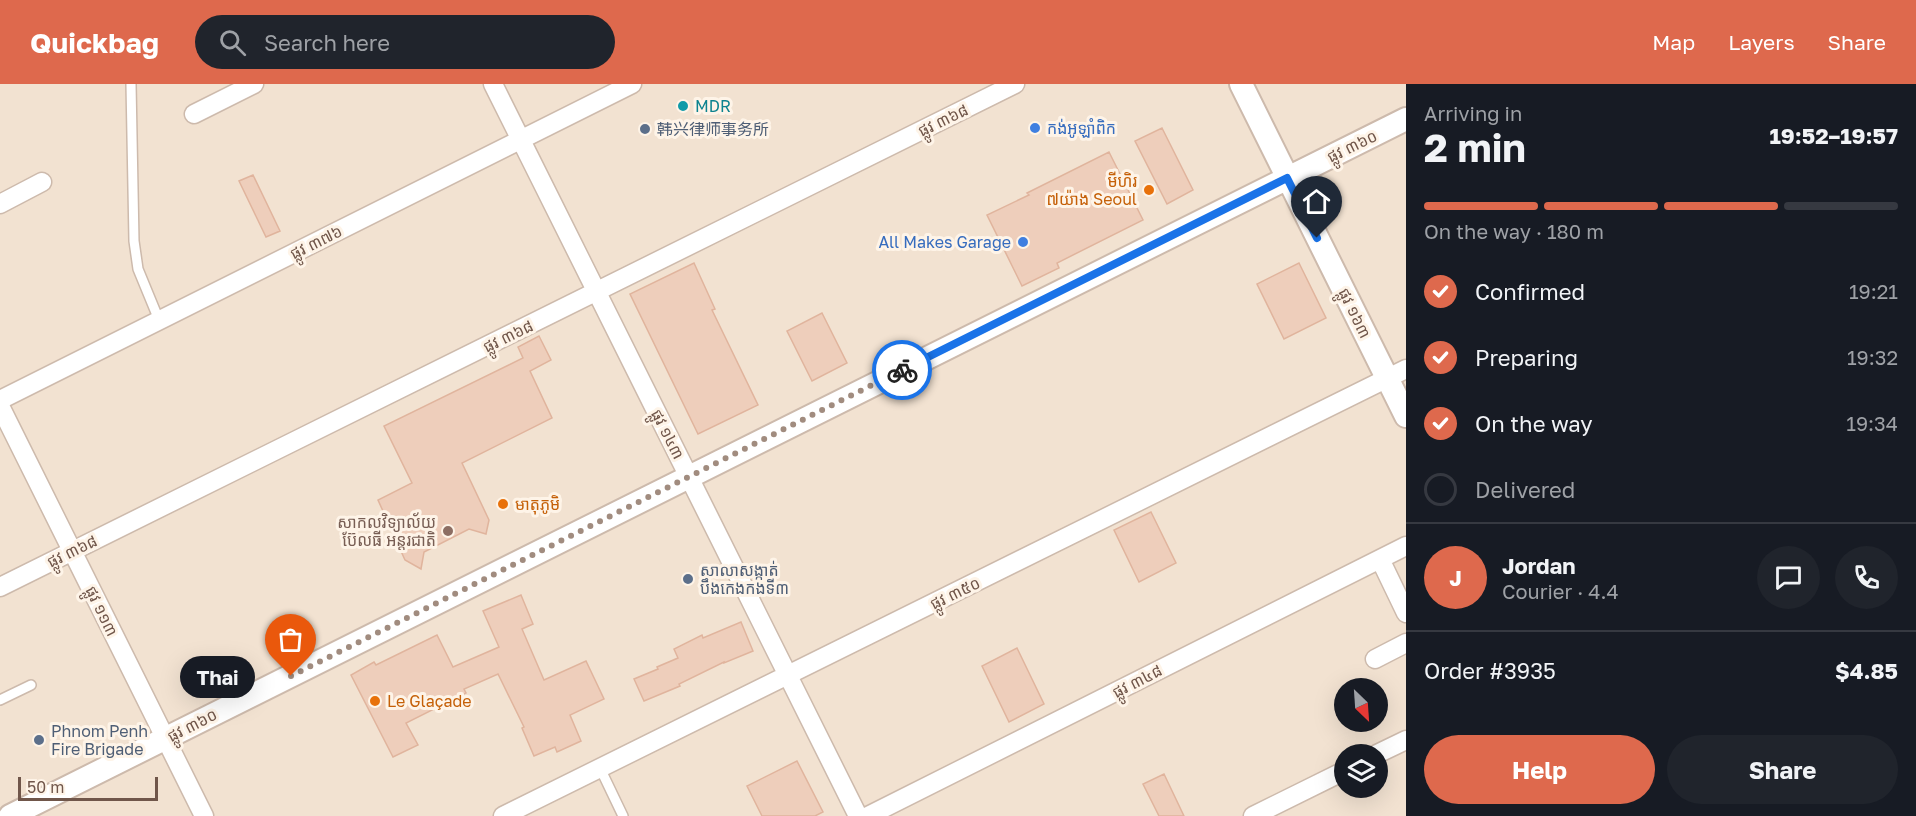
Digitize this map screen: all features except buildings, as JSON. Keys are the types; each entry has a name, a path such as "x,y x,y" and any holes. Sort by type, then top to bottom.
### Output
{"street":[{"path":"194,114 254,84"},
{"name":"ផ្លូវ ១៤៣","path":"493,84 858,816"},
{"name":"ផ្លូវ ៣៧៦","path":"0,400 632,84"},
{"name":"ផ្លូវ ៣៦៨","path":"0,587 1016,84"},
{"name":"ផ្លូវ ១៦៣","path":"1241,84 1287,178 1397,374 1406,416"},
{"name":"ផ្លូវ ៣៦០","path":"10,816 1406,120"},
{"path":"0,204 42,182"},
{"name":"ផ្លូវ ៣៥០","path":"503,816 1397,374"},
{"name":"ផ្លូវ ១១៣","path":"0,406 204,816"},
{"name":"ផ្លូវ ៣៤៨","path":"868,816 1406,546"},
{"path":"1380,559 1406,613"},
{"path":"1375,659 1406,643"},
{"path":"1388,749 1406,740"},
{"path":"1253,816 1334,776"}],"lane":[{"path":"131,84 134,241 138,269 159,320"},
{"path":"0,700 31,685"},
{"path":"600,768 623,816"}],"shaded area":[{"path":"0,84 1406,84 1406,816 0,816"}],"way so far":[{"path":"291,676 902,370"}],"place":[{"name":"MDR","path":"683,106"},
{"name":"កង់អូឡាំពិក","path":"1035,128"},
{"name":"韩兴律师事务所","path":"645,129"},
{"name":"មីហិរ ៧យ៉ាង Seoul","path":"1149,190"},
{"name":"All Makes Garage","path":"1023,242"},
{"name":"មាតុភូមិ","path":"503,504"},
{"name":"សាកលវិទ្យាល័យ ប៊ែលធី អន្តរជាតិ","path":"448,531"},
{"name":"សាលាសង្កាត់ បឹងកេងកងទី៣","path":"688,579"},
{"name":"Thai","path":"291,676"},
{"name":"Le Glaçade","path":"375,701"},
{"name":"Phnom Penh Fire Brigade","path":"39,740"}],"route":[{"path":"902,370 1287,178 1317,238"}]}
